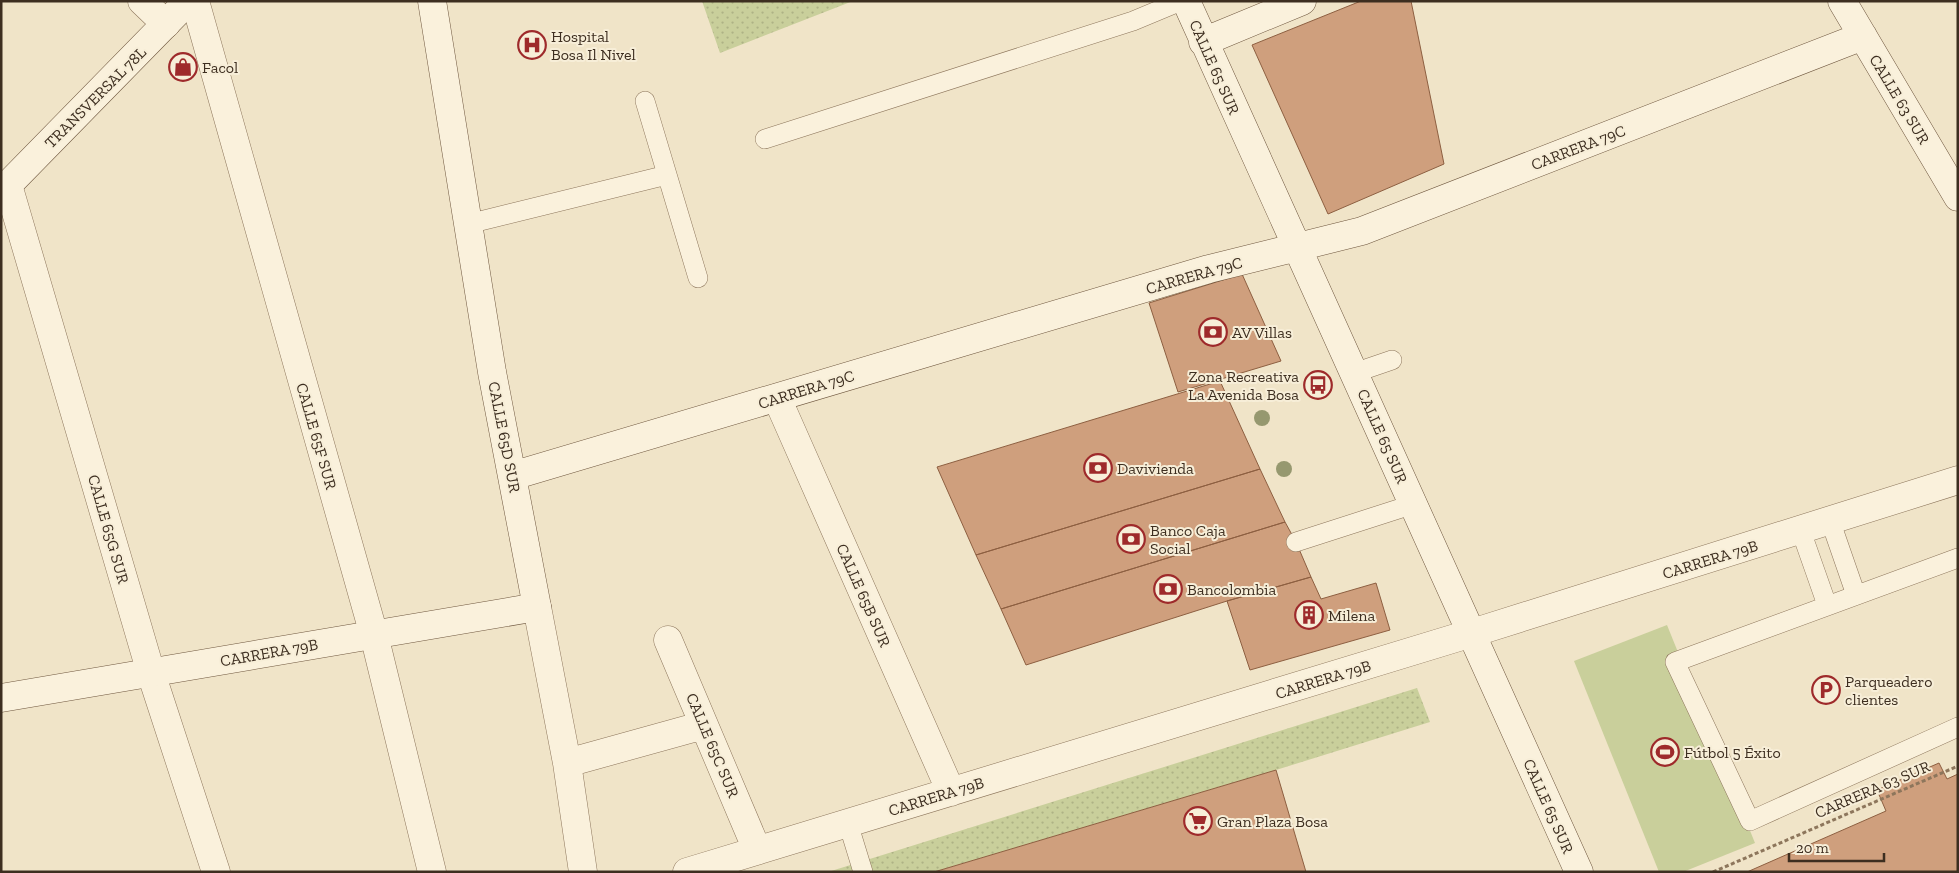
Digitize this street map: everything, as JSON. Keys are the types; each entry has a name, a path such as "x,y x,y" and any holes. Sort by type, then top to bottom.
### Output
{"street":[{"path":"142,1 166,24"},
{"name":"TRANSVERSAL 78L","path":"4,189 188,1"},
{"name":"CALLE 65F SUR","path":"195,1 374,634 432,872"},
{"name":"CALLE 65D SUR","path":"432,1 492,372 567,763 583,872"},
{"name":"CALLE 65 SUR","path":"1186,1 1579,872"},
{"path":"1204,42 1302,1"},
{"name":"CALLE 63 SUR","path":"1842,1 1958,197"},
{"name":"CARRERA 79C","path":"512,476 1209,269 1362,231 1863,36"},
{"name":"CALLE 65G SUR","path":"4,189 151,672 216,872"},
{"name":"CALLE 65B SUR","path":"777,398 951,792"},
{"name":"CARRERA 79B","path":"687,872 1472,634 1958,480"},
{"name":"CARRERA 79B","path":"1,698 537,607"},
{"name":"CALLE 65C SUR","path":"668,640 757,850"},
{"path":"567,763 704,725"}],"lane":[{"path":"766,139 1133,21 1181,1"},
{"path":"645,101 698,278"},
{"path":"468,224 667,175"},
{"path":"1354,373 1392,360"},
{"path":"1296,542 1414,504"},
{"path":"1830,520 1856,595"},
{"path":"1801,530 1827,606"},
{"path":"1958,558 1675,662 1750,821 1958,727"},
{"path":"848,823 863,872"}],"path":[{"name":"CARRERA 63 SUR","path":"1714,872 1958,766"}],"green space":[{"path":"702,1 853,1 720,53"},
{"name":"Fútbol 5 Éxito","path":"1667,625 1755,843 1683,872 1659,872 1574,661"},
{"path":"1417,688 1430,722 934,872 828,872"}],"building":[{"path":"1361,1 1411,1 1444,164 1328,214 1252,45"},
{"name":"AV Villas","path":"1242,274 1281,361 1178,392 1149,303"},
{"name":"Davivienda","path":"1220,381 1260,469 976,555 937,467"},
{"name":"Banco Caja Social","path":"1260,469 1285,522 1001,609 976,555"},
{"name":"Bancolombia","path":"1285,522 1311,577 1227,601 1026,665 1001,609"},
{"name":"Milena","path":"1311,577 1321,599 1376,583 1390,630 1250,670 1227,601"},
{"path":"1939,763 1947,779 1958,774 1958,872 1747,872 1886,811 1877,790"},
{"name":"Gran Plaza Bosa","path":"1276,770 1306,872 934,872"}],"place":[{"name":"Hospital Bosa Il Nivel","path":"532,45"},
{"name":"Facol","path":"183,67"},
{"name":"AV Villas","path":"1213,332"},
{"name":"Zona Recreativa La Avenida Bosa","path":"1318,385"},
{"name":"Davivienda","path":"1098,468"},
{"name":"Banco Caja Social","path":"1131,539"},
{"name":"Bancolombia","path":"1168,589"},
{"name":"Milena","path":"1309,615"},
{"name":"Parqueadero clientes","path":"1826,690"},
{"name":"Fútbol 5 Éxito","path":"1665,752"},
{"name":"Gran Plaza Bosa","path":"1198,821"}]}
